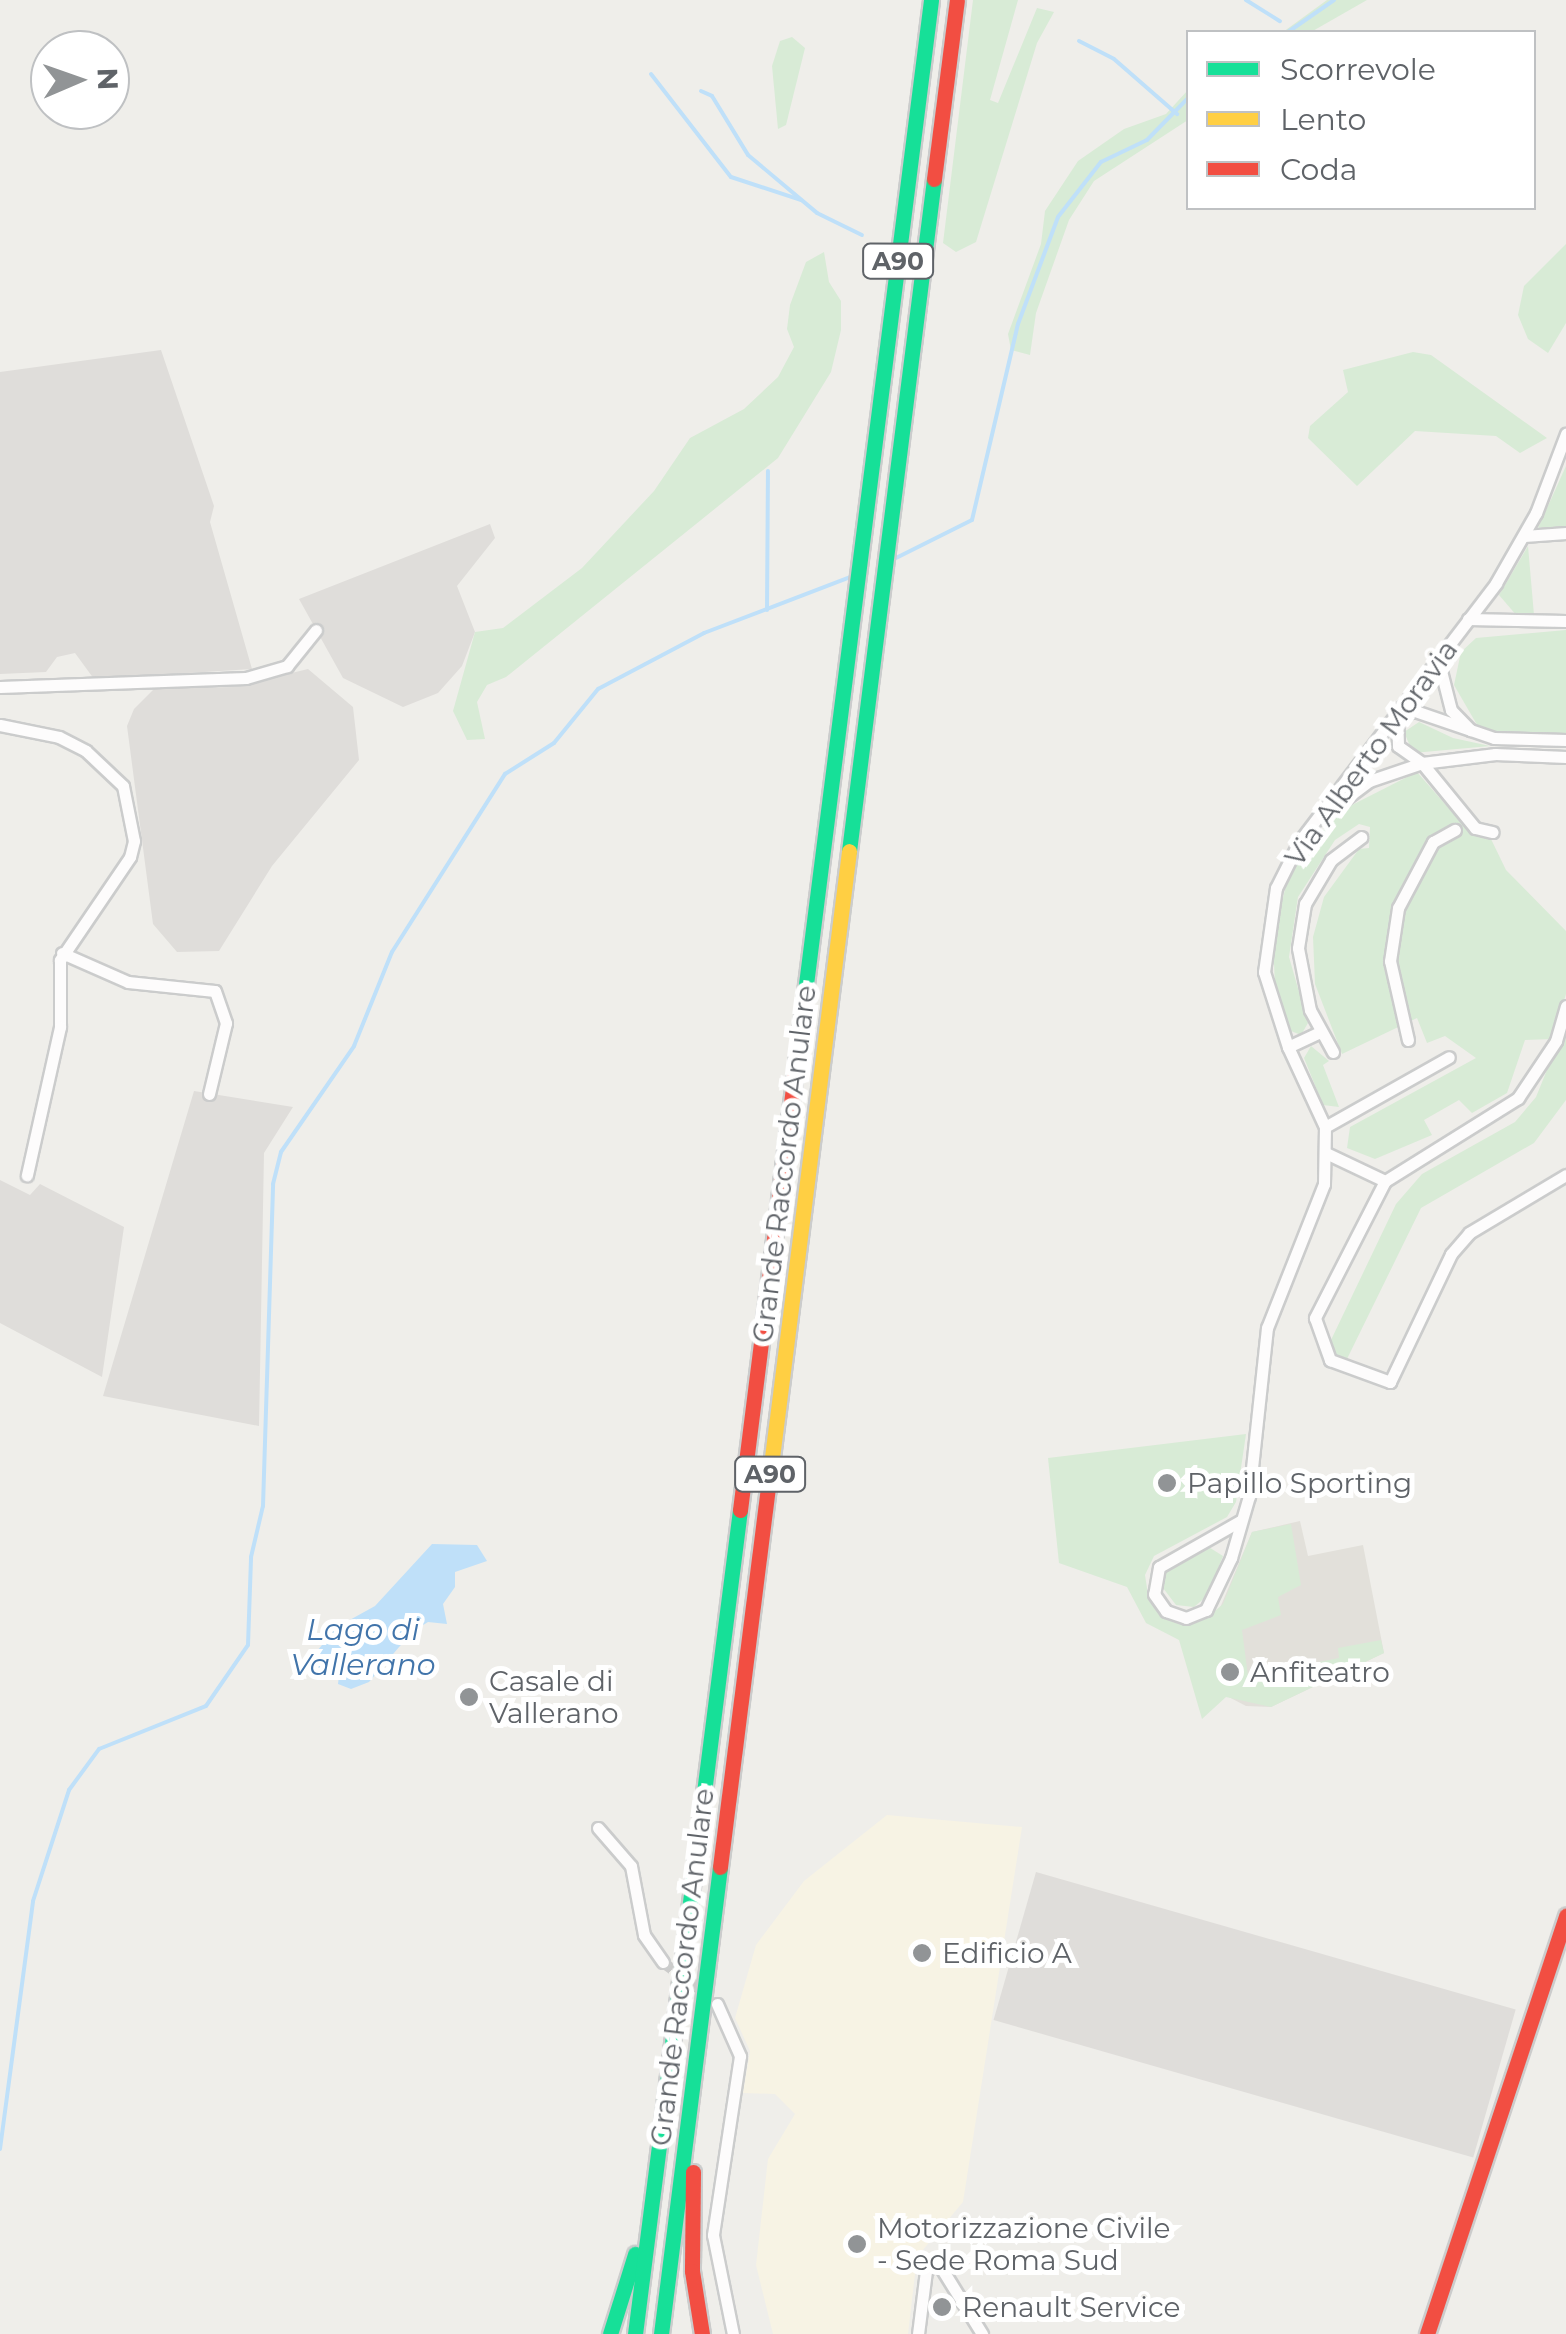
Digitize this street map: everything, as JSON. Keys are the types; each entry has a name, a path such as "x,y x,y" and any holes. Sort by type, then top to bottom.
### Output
{"main road":[{"name":"Grande Raccordo Anulare","path":"635,2334 932,0"},
{"name":"Grande Raccordo Anulare","path":"661,2334 957,0"},
{"path":"1427,2334 1566,1916"},
{"path":"698,2038 691,2242 702,2334"},
{"path":"610,2334 655,2180"}],"street":[{"name":"Via Alberto Moravia","path":"1240,1521 1164,1562 1153,1587 1166,1611 1193,1617 1211,1605 1240,1521 1250,1486 1264,1342 1317,1206 1328,1154 1325,1127 1288,1047 1264,972 1266,929 1276,888 1314,822 1397,716 1524,536 1566,434"},
{"path":"1524,536 1566,533"},
{"name":"Via Alberto Moravia","path":"1468,619 1566,621"},
{"path":"0,686 246,678 286,667 316,630"},
{"path":"1438,659 1451,710 1475,734"},
{"path":"1493,832 1476,828 1422,763 1398,746 1397,716 1415,711 1475,734 1566,740"},
{"path":"0,725 75,744 118,780 128,801 132,852 62,953 56,977 60,1027 27,1175"},
{"path":"1314,822 1369,780 1422,763 1494,754 1566,757"},
{"path":"1408,1040 1390,961 1398,908 1433,842 1455,830"},
{"path":"1333,1052 1318,1033 1299,964 1305,904 1331,860 1360,837"},
{"path":"62,953 128,982 215,990 226,1023 210,1094"},
{"path":"1566,1006 1556,1042 1518,1098 1385,1181 1314,1318 1330,1360 1390,1382 1452,1254 1469,1232 1566,1174"},
{"path":"1288,1047 1318,1033"},
{"path":"1325,1127 1448,1057"},
{"path":"1328,1154 1385,1181"},
{"path":"598,1828 631,1866 644,1935 663,1962"},
{"path":"717,2004 740,2056 714,2222 718,2275 734,2334"},
{"path":"918,2334 932,2262 946,2266 982,2334"}],"shaded area":[{"path":"161,350 214,506 210,522 252,669 94,679 75,653 57,657 46,672 0,674 0,372"},
{"path":"490,524 495,538 457,586 475,632 462,666 438,693 403,707 343,678 299,599"},
{"path":"308,669 353,707 359,760 272,866 219,951 177,952 153,924 127,726 134,709 155,688 235,687"},
{"path":"194,1091 293,1107 264,1153 259,1426 103,1396"},
{"path":"0,1180 30,1195 40,1184 124,1227 102,1377 0,1323"},
{"path":"1300,1521 1308,1556 1363,1545 1384,1653 1271,1707 1246,1706 1223,1694 1206,1641 1252,1532"},
{"name":"Motorizzazione Civile - Sede Roma Sud","path":"887,1815 1022,1827 963,2202 917,2257 908,2334 773,2334 756,2265 768,2159 795,2114 775,2094 743,2093 750,2051 735,2018 756,1945 804,1881"},
{"path":"1036,1872 1516,2010 1473,2158 994,2020"}],"green space":[{"path":"973,0 1018,0 990,100 998,103 1037,8 1054,12 1037,43 976,242 956,252 943,243"},
{"path":"1327,0 1367,0 1314,30 1286,30"},
{"path":"792,37 805,48 786,125 778,129 772,66 780,41"},
{"path":"1186,92 1186,121 1094,181 1069,220 1036,313 1030,355 1011,350 1008,334 1041,244 1045,211 1078,161 1124,129 1166,114"},
{"path":"1566,244 1566,323 1548,353 1528,339 1518,315 1524,286"},
{"path":"824,252 829,282 841,301 841,330 831,372 778,458 506,677 487,685 477,702 485,739 467,740 453,711 475,632 503,628 582,568 654,491 690,438 744,409 778,377 794,347 787,329 790,305 806,262"},
{"path":"1413,352 1431,355 1547,438 1520,453 1496,436 1415,431 1357,486 1308,438 1310,426 1348,392 1343,370"},
{"path":"1566,466 1566,526 1538,528"},
{"path":"1528,546 1534,615 1517,616 1499,595"},
{"path":"1566,630 1566,744 1480,730 1454,685 1461,652 1476,638"},
{"path":"1419,722 1453,738 1490,746 1413,753 1404,732"},
{"path":"1417,772 1472,835 1491,839 1506,870 1566,931 1566,994 1552,1039 1525,1040 1507,1093 1472,1113 1459,1100 1424,1120 1432,1135 1375,1159 1347,1148 1350,1127 1476,1058 1445,1036 1427,1043 1417,1018 1342,1054 1315,984 1313,937 1324,897 1359,849 1369,848 1370,827 1359,824 1335,840 1298,897 1289,957 1308,1023 1301,1035 1291,1031 1275,986 1273,940 1287,881 1308,845 1346,808"},
{"path":"1566,1023 1566,1100 1534,1143 1421,1208 1346,1361 1333,1355 1331,1340 1396,1204 1422,1174 1515,1122 1536,1097"},
{"path":"1311,1046 1329,1061 1323,1065 1339,1107 1323,1105 1304,1058"},
{"path":"1246,1434 1236,1502 1227,1517 1154,1556 1145,1575 1149,1601 1176,1621 1209,1616 1223,1604 1252,1532 1291,1524 1301,1585 1278,1597 1281,1615 1242,1630 1248,1676 1339,1658 1338,1648 1381,1640 1384,1653 1271,1707 1226,1697 1202,1719 1179,1640 1146,1623 1127,1587 1059,1563 1048,1458"},
{"path":"1207,1546 1223,1556 1207,1596 1194,1607 1176,1605 1163,1588 1166,1571"}],"water":[{"name":"Lago di Vallerano","path":"432,1544 477,1545 487,1561 455,1572 455,1587 443,1604 447,1624 428,1622 412,1632 369,1682 351,1689 338,1684 339,1675 327,1665 319,1668 312,1657 337,1627 375,1606"}],"waterway":[{"path":"1246,0 1280,21"},
{"path":"1291,30 1334,0"},
{"path":"1079,41 1114,59 1177,114"},
{"path":"651,74 731,177 801,200"},
{"path":"701,91 712,96 748,155 817,213 862,235"},
{"path":"896,558 972,520 1018,324 1058,217 1101,162 1147,140 1186,100"},
{"path":"767,610 768,471"},
{"path":"0,2149 33,1901 69,1790 99,1749 206,1706 248,1645 251,1557 263,1506 273,1184 281,1152 354,1046 392,952 505,774 554,743 598,689 704,633 851,577"}],"tunnel":[{"path":"663,1962 707,1994"}],"traffic: fast":[{"path":"805,992 931,0"},
{"path":"849,851 934,179"},
{"path":"635,2334 740,1510"},
{"path":"661,2334 720,1867"},
{"path":"610,2334 635,2254"}],"traffic: slow":[{"path":"768,1489 849,851"}],"traffic: jam":[{"path":"934,179 957,0"},
{"path":"740,1510 805,992"},
{"path":"720,1867 768,1489"},
{"path":"1427,2334 1566,1916"},
{"path":"693,2172 692,2271 702,2334"}],"place":[{"name":"Papillo Sporting","path":"1167,1483"},
{"name":"Anfiteatro","path":"1230,1672"},
{"name":"Casale di Vallerano","path":"469,1697"},
{"name":"Edificio A","path":"922,1953"},
{"name":"Motorizzazione Civile - Sede Roma Sud","path":"857,2244"},
{"name":"Renault Service","path":"942,2307"}]}
